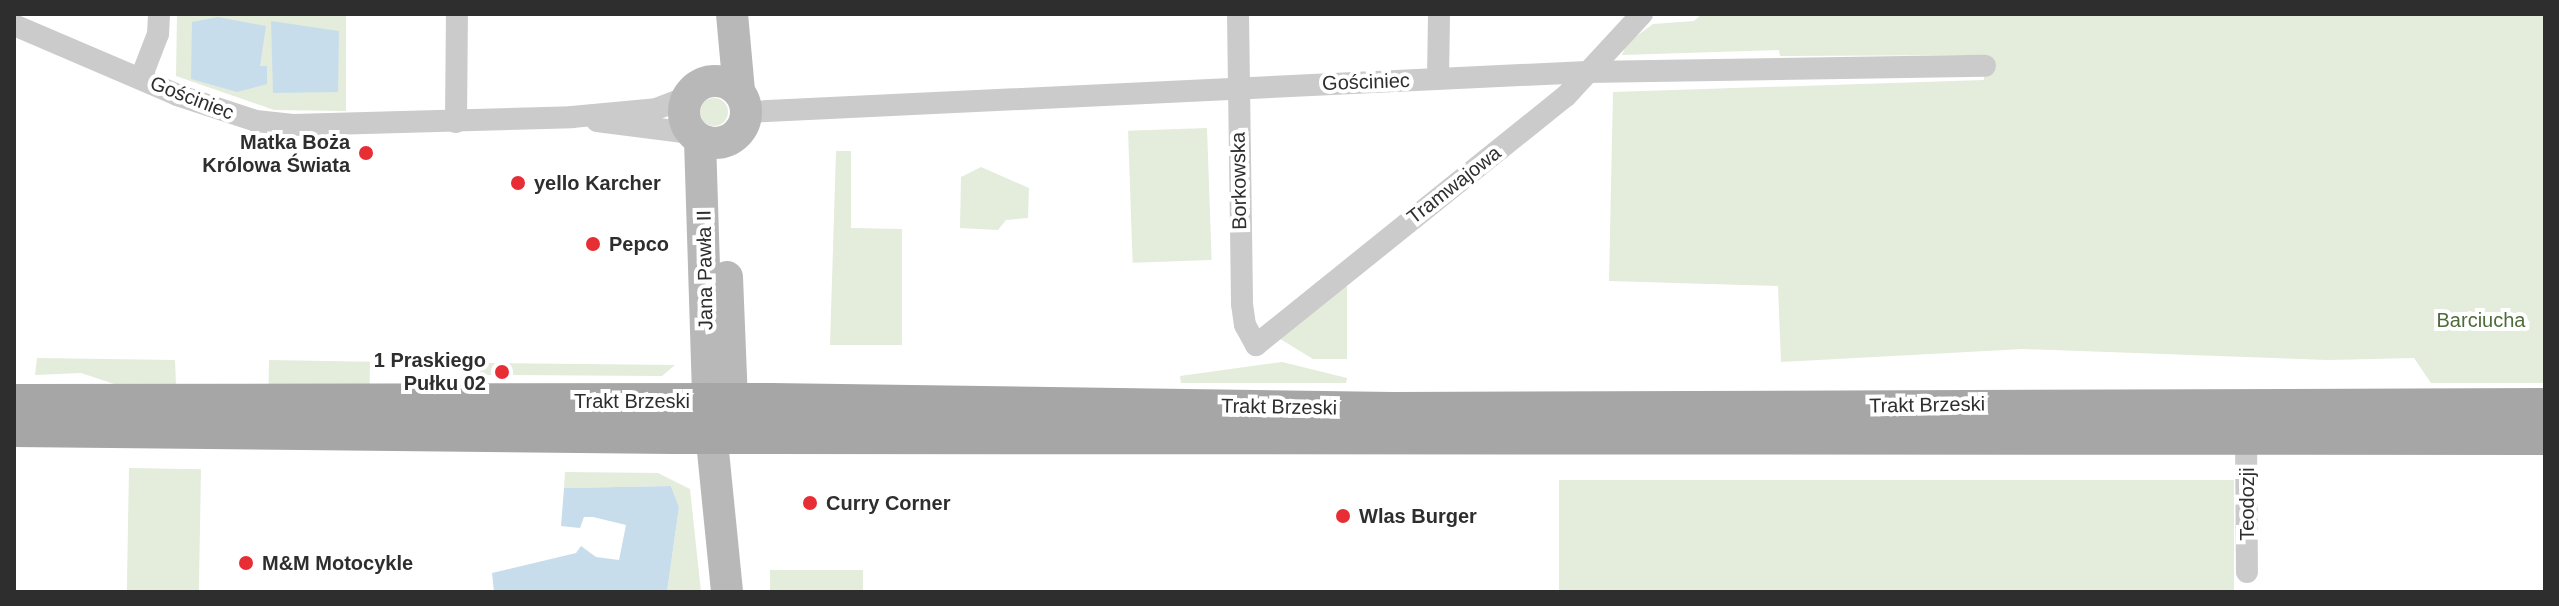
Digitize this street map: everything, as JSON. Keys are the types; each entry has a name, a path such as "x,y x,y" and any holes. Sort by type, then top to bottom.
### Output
{"main road":[{"name":"Trakt Brzeski","path":"14,402 721,418 2545,437"},
{"name":"Trakt Brzeski","path":"14,429 1393,410 2545,406"}],"street":[{"path":"141,78 158,34 159,14"},
{"path":"456,122 457,14"},
{"path":"720,14 684,118 705,138 739,133 743,102 732,14"},
{"name":"Borkowska","path":"1238,14 1242,304 1245,325 1256,345"},
{"path":"1438,79 1439,14"},
{"name":"Tramwajowa","path":"1256,345 1566,96 1642,16"},
{"name":"Gościniec","path":"14,25 141,78 256,121 328,127 572,117 656,109 696,90"},
{"name":"Gościniec","path":"743,102 1237,88 1587,72 1985,66"},
{"path":"696,90 729,84 743,102"},
{"name":"Gościniec","path":"572,117 705,138"},
{"name":"Jana Pawła II","path":"705,138 721,418 722,544 727,592"},
{"name":"Teodozji","path":"2246,436 2247,572"}],"green space":[{"path":"177,14 346,14 346,111 274,110 176,76"},
{"name":"Barciucha","path":"1702,14 2545,14 2545,383 2431,383 2414,358 2328,360 2023,349 1781,362 1778,286 1609,281 1613,92 1984,80 1985,55 1780,56 1779,50 1622,55 1627,43 1653,24 1694,21"},
{"path":"714,98 724,102 728,112 724,122 714,126 704,122 700,112 704,102"},
{"path":"1207,128 1212,260 1133,263 1128,131"},
{"path":"836,151 851,151 851,228 902,229 902,345 830,345"},
{"path":"981,167 1029,188 1028,218 1006,220 998,230 960,228 961,177"},
{"path":"1347,282 1347,359 1313,359 1277,337"},
{"path":"37,358 175,360 176,384 114,384 81,373 35,375"},
{"path":"269,360 370,362 370,386 269,384"},
{"path":"1282,362 1347,378 1346,383 1181,383 1180,376"},
{"path":"480,363 675,365 662,376 513,375 511,368 492,368 492,375 480,375"},
{"path":"129,468 201,469 199,592 127,592"},
{"path":"565,472 658,473 690,489 701,592 667,592 679,507 671,486 564,488"},
{"path":"1559,480 2234,480 2234,592 1559,592"},
{"path":"770,570 863,570 863,592 770,592"}],"water":[{"path":"218,17 266,26 260,66 267,66 267,84 237,92 191,79 192,22"},
{"path":"271,21 339,31 338,92 273,93"},
{"path":"671,486 679,507 667,592 494,592 492,573 576,553 581,546 596,557 619,560 626,525 584,517 580,528 561,526 564,488"}],"place":[{"name":"Matka Boża Królowa Świata","path":"366,153"},
{"name":"yello Karcher","path":"518,183"},
{"name":"Pepco","path":"593,244"},
{"name":"1 Praskiego Pułku 02","path":"502,372"},
{"name":"Curry Corner","path":"810,503"},
{"name":"Wlas Burger","path":"1343,516"},
{"name":"M&M Motocykle","path":"246,563"}]}
